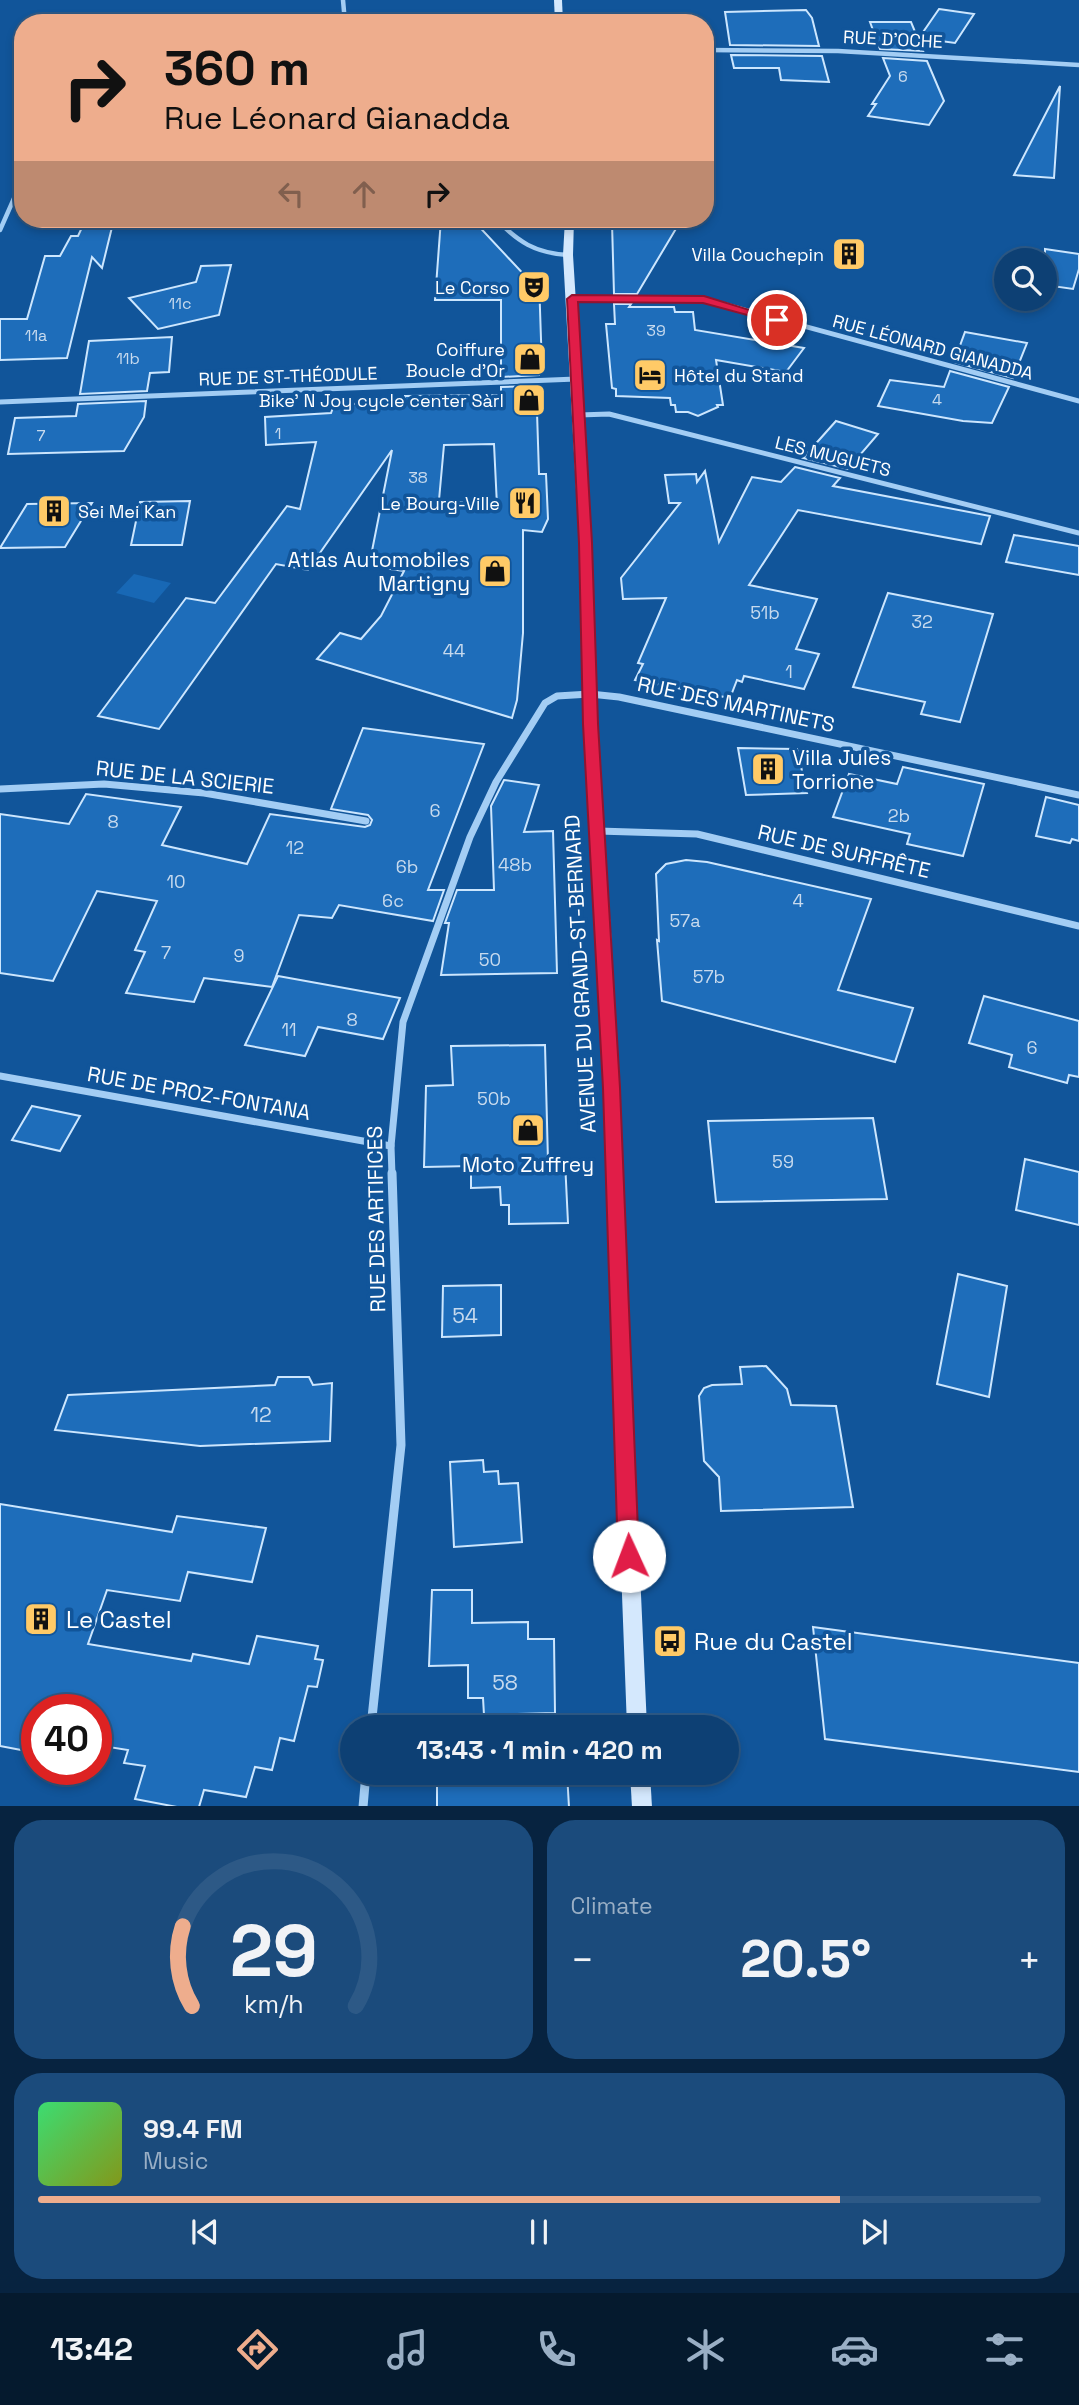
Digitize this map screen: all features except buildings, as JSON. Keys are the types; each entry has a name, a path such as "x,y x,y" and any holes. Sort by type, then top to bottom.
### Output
{"street":[{"name":"RUE D'OCHE","path":"714,50 838,51 1079,65"},
{"path":"0,230 14,196"},
{"path":"504,228 524,247 545,255 568,255"},
{"name":"AVENUE DU GRAND-ST-BERNARD","path":"569,228 611,1088 637,1715"},
{"name":"RUE LÉONARD GIANADDA","path":"572,299 704,299 1079,401"},
{"name":"RUE DE ST-THÉODULE","path":"0,401 578,379"},
{"name":"LES MUGUETS","path":"579,415 609,414 1079,533"},
{"name":"RUE DES MARTINETS","path":"590,694 619,696 1079,795"},
{"name":"RUE DES ARTIFICES","path":"372,1715 401,1445 391,1146 403,1022 470,837 496,782 545,703 557,696 590,694"},
{"name":"RUE DE LA SCIERIE","path":"0,789 116,785 204,793 366,821"},
{"name":"RUE DE SURFRÊTE","path":"598,831 697,834 1079,926"},
{"name":"RUE DE PROZ-FONTANA","path":"0,1076 391,1146"},
{"path":"363,1806 365,1785"},
{"path":"641,1785 642,1806"}],"shaded area":[{"path":"134,574 171,583 154,603 116,593"}],"place":[{"name":"Villa Couchepin","path":"849,254"},
{"name":"Le Corso","path":"534,287"},
{"name":"Coiffure Boucle d'Or","path":"530,359"},
{"name":"Hôtel du Stand","path":"650,375"},
{"name":"Bike' N Joy cycle center Sàrl","path":"529,400"},
{"name":"Le Bourg-Ville","path":"525,503"},
{"name":"Sei Mei Kan","path":"54,511"},
{"name":"Atlas Automobiles Martigny","path":"495,571"},
{"name":"Villa Jules Torrione","path":"768,769"},
{"name":"Moto Zuffrey","path":"528,1130"},
{"name":"Le Castel","path":"41,1619"},
{"name":"Rue du Castel","path":"670,1641"}],"route":[{"path":"629,1556 604,932 590,724 585,543 572,299 704,299 777,320"}]}
